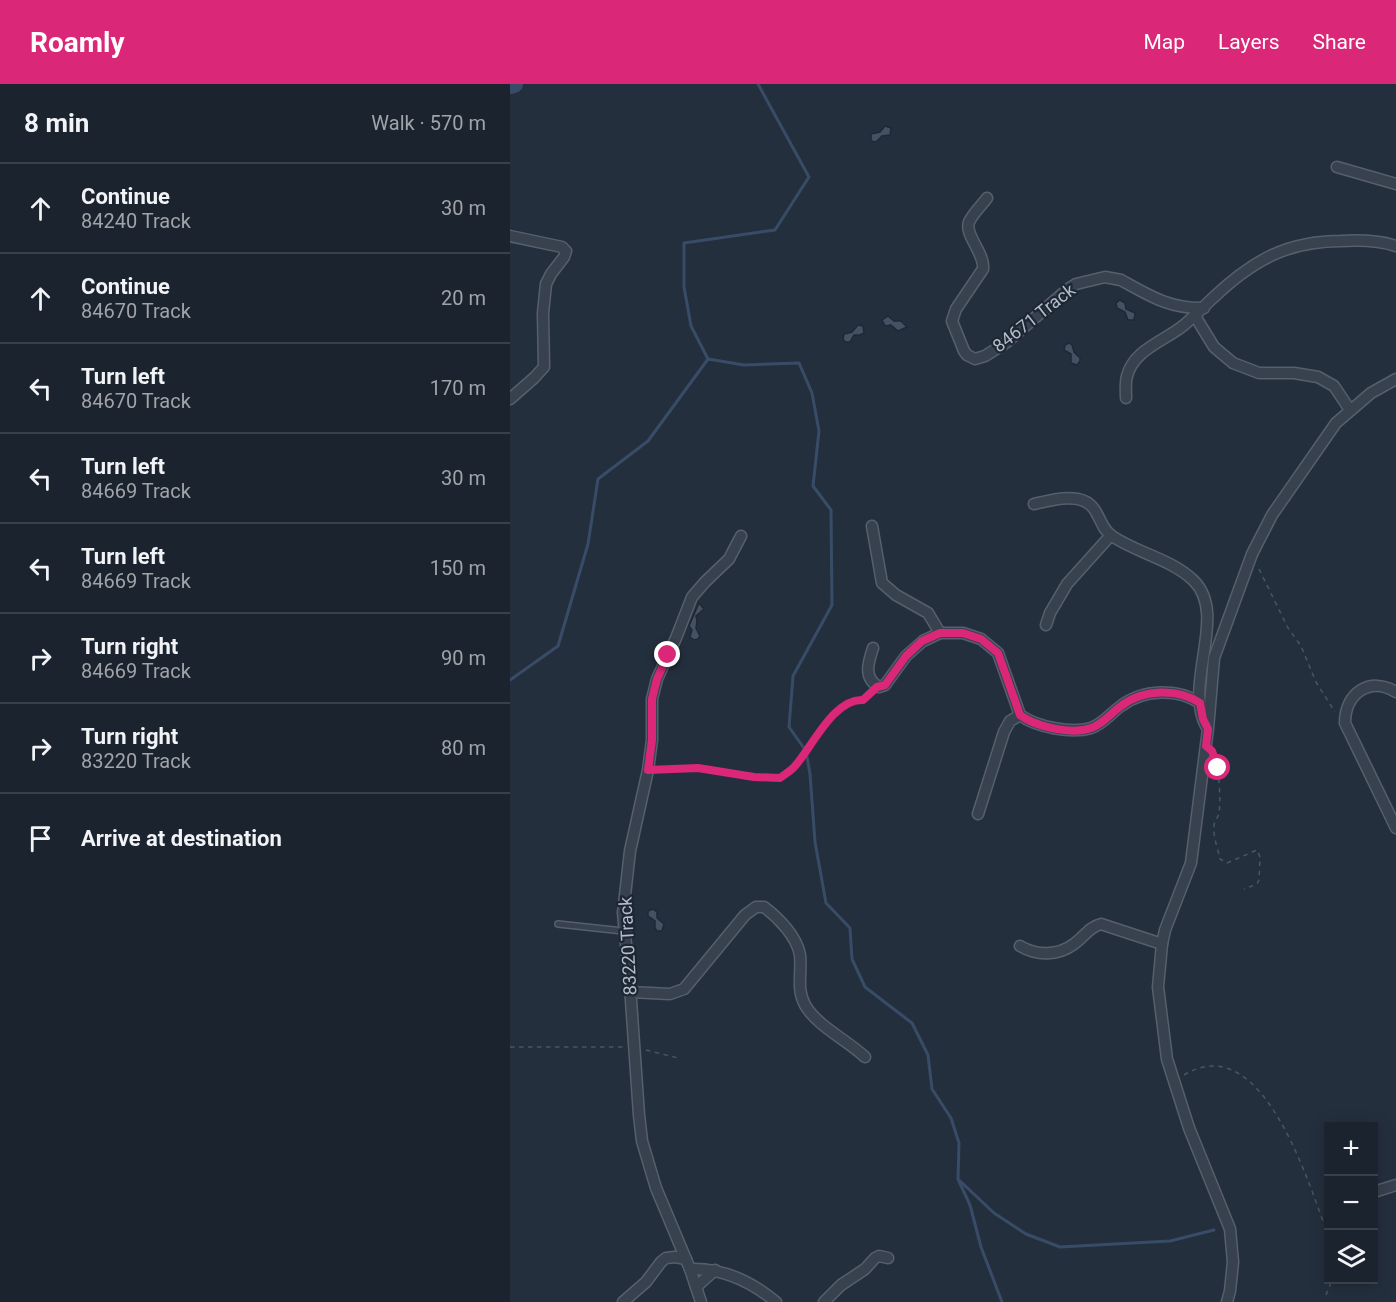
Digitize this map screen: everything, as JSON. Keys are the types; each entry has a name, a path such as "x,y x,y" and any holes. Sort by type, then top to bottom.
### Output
{"street":[{"path":"1337,167 1396,184"},
{"name":"84671 Track","path":"987,198 969,222 968,228 983,261 983,269 956,309 952,321 964,351 970,358 985,356 1021,330 1068,289 1095,278 1121,280 1172,305 1204,308"},
{"path":"510,237 562,247 566,251 546,284 543,313 544,367 510,399"},
{"path":"1126,398 1126,377 1148,348 1175,333 1232,282 1272,254 1282,249 1330,241 1370,240 1396,246"},
{"path":"1195,316 1214,347 1233,363 1259,373 1294,373 1318,377 1334,386 1350,410"},
{"path":"1227,1302 1233,1262 1230,1229 1173,1082 1160,1012 1158,987 1162,944 1165,930 1191,863 1215,658 1252,554 1272,515 1330,431 1350,410 1371,393 1396,378"},
{"path":"1034,504 1065,498 1085,502 1094,509 1102,525 1112,535 1186,573 1201,588 1207,619 1200,676 1200,703 1203,719 1208,729"},
{"path":"872,526 882,583 896,595 928,613 940,633"},
{"path":"1046,625 1050,613 1071,579 1112,535"},
{"name":"83220 Track","path":"701,1302 688,1264 656,1188 646,1156 639,1115 622,913 626,873 648,770 652,740 652,699 657,679 692,597 729,559 741,536"},
{"path":"873,648 867,672 877,687 885,685 906,656 922,641 940,633 963,633 975,636 988,643 998,653 1020,715 1043,726 1083,729 1099,724 1123,704 1142,696 1178,693 1200,703"},
{"path":"1396,693 1380,685 1366,687 1353,698 1347,710 1345,723 1396,828"},
{"path":"978,814 1004,732 1010,722 1020,715"},
{"path":"630,992 670,994 684,989 745,915 756,907 764,907 795,940 800,954 799,988 808,1010 820,1023 866,1057"},
{"path":"1020,946 1035,953 1059,951 1101,924 1162,944"},
{"path":"1378,1191 1396,1185"},
{"path":"624,1302 646,1282 661,1262 666,1258 675,1257 688,1264 715,1270 756,1287 776,1302"},
{"path":"824,1302 875,1258 888,1258"},
{"path":"696,1287 715,1270"}],"lane":[{"path":"558,924 624,931"}],"path":[{"path":"1252,554 1288,628 1301,646 1321,690 1345,723"},
{"path":"648,770 698,768 754,777 780,778 794,767 841,707 856,700 863,700 877,687"},
{"path":"1206,746 1212,751 1219,775 1220,806 1214,827 1220,859 1227,863 1257,850 1260,857 1259,880 1257,884 1244,889"},
{"path":"510,1047 634,1047 678,1058"},
{"path":"1173,1082 1194,1070 1210,1066 1227,1066 1249,1081 1272,1106 1297,1151 1327,1230"},
{"path":"1326,1295 1330,1284"}],"building":[{"path":"885,126 891,128 890,135 882,136 876,142 871,141 871,134 880,132"},
{"path":"1120,300 1125,303 1126,309 1135,313 1134,320 1128,320 1125,312 1117,308 1116,303"},
{"path":"888,316 894,321 901,321 907,327 898,331 891,325 885,326 882,320"},
{"path":"858,325 863,326 864,333 854,335 850,342 845,342 844,334 852,332"},
{"path":"1069,343 1080,358 1077,365 1071,363 1071,354 1064,350 1065,345"},
{"path":"699,603 704,609 696,616 696,628 700,636 694,640 690,637 692,630 689,626"},
{"path":"653,909 657,912 657,918 664,924 662,931 657,931 655,921 648,916 648,911"}],"waterway":[{"path":"510,85 514,84"},
{"path":"758,84 809,177 775,230 684,243 684,287 691,326 708,359 744,365 799,363 812,393 819,431 813,486 831,510 832,605 793,676 789,727 806,751 815,842 826,903 850,928 852,959 865,987 912,1023 928,1055 932,1089 951,1118 959,1143 958,1179 970,1205 981,1247 1002,1302"},
{"path":"510,680 558,646 588,544 598,479 648,441 708,359"},
{"path":"960,1181 994,1213 1026,1234 1060,1247 1170,1241 1214,1230"}],"route":[{"path":"668,655 660,669 652,699 652,740 648,770 698,768 754,777 780,778 794,767 841,707 856,700 863,700 877,687 885,685 914,647 940,633 963,633 988,643 1002,660 1020,715 1043,726 1057,729 1091,728 1123,704 1142,696 1167,692 1186,695 1200,703 1203,719 1208,729 1206,746 1212,751 1218,768"}]}
